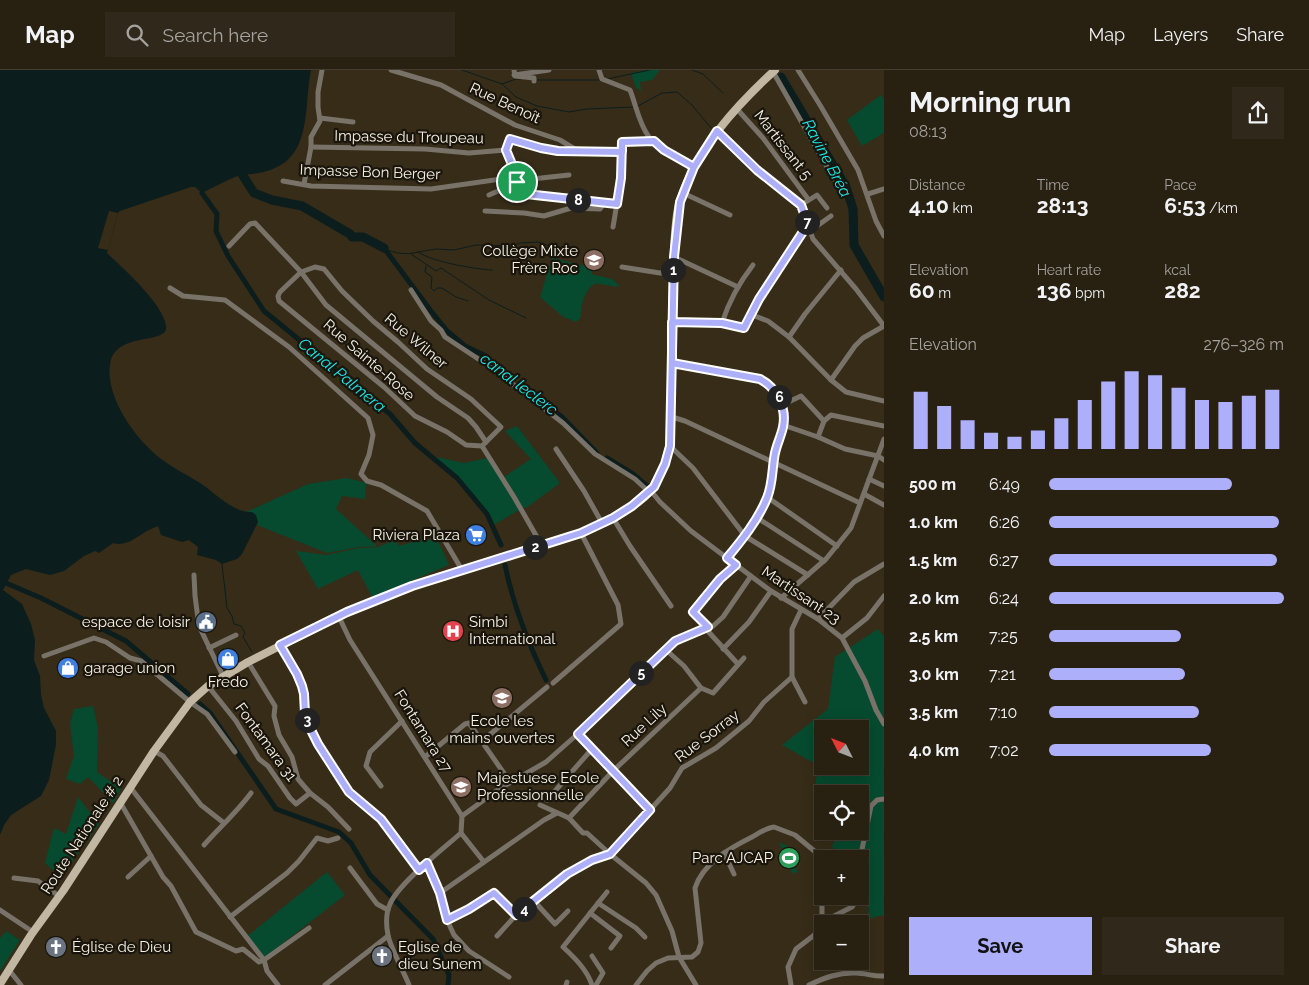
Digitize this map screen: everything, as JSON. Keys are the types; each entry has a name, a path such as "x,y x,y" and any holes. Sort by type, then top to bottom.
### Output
{"main road":[{"path":"650,492 658,480 670,446 673,273 680,202 694,167 717,131 774,71"},
{"name":"Route Nationale # 2","path":"0,984 154,751 190,702 208,686 280,645 339,617 412,586 540,544 581,533 613,518 650,492"}],"street":[{"path":"304,184 313,132 320,124 318,92 322,70"},
{"name":"Rue Benoît","path":"391,70 441,85 514,125 560,140 578,151"},
{"path":"534,80 515,76 514,72 545,70"},
{"path":"599,70 602,79 630,90 642,125 649,138 664,150 694,167"},
{"path":"798,70 858,170 876,221 884,236"},
{"path":"774,71 834,179"},
{"name":"Martissant 5","path":"737,108 763,138 808,199"},
{"path":"320,118 353,122"},
{"path":"717,131 757,170 801,205 813,238 841,270 884,326 863,338 855,346 831,380"},
{"name":"Impasse du Troupeau","path":"311,147 469,153 506,150 510,139 541,148 578,151"},
{"path":"613,227 621,178 622,142 654,141"},
{"path":"506,150 516,174 517,193 617,204"},
{"path":"578,151 622,152"},
{"name":"Impasse Bon Berger","path":"283,181 304,184 431,189 570,175"},
{"path":"489,195 516,180"},
{"path":"868,194 884,189"},
{"path":"683,193 730,215"},
{"path":"801,205 817,194 827,208"},
{"path":"485,211 544,216 571,208 600,210 604,203"},
{"path":"810,231 831,216"},
{"path":"229,246 250,224 255,223 300,272 326,306 437,398 468,418 540,544"},
{"path":"672,322 722,323 744,328 759,299 808,224"},
{"path":"674,257 738,287"},
{"path":"722,323 728,304 741,280 753,266"},
{"name":"Rue Wilner","path":"300,272 315,267 324,269 342,291 373,322 427,369 471,399 500,427 484,444"},
{"path":"622,267 660,273 673,273"},
{"path":"788,337 841,270"},
{"name":"Rue Sainte-Rose","path":"300,272 280,292 278,296 279,301 384,387 415,416 447,432 466,445 484,444"},
{"path":"170,288 182,296 225,300 289,347 368,418 373,435 369,455 361,474 366,481 381,485 427,511 462,570"},
{"name":"Martissant 23","path":"411,290 431,321 445,336 492,368 564,423 595,454 635,479 691,532 771,591 818,619 842,638 865,681 876,710 884,724"},
{"path":"752,315 768,321 788,337 831,380 846,392 884,401"},
{"path":"672,363 760,379 773,388 782,405 783,425 767,497 745,536 727,558"},
{"path":"782,405 801,396 824,420"},
{"path":"818,437 824,420 831,415 884,426"},
{"path":"672,417 685,421 860,503"},
{"path":"783,425 845,449 878,456 884,460"},
{"path":"781,598 824,561 851,528 884,439"},
{"path":"670,446 693,468 745,536 808,575"},
{"path":"556,449 584,491 602,523"},
{"path":"869,479 884,486"},
{"path":"864,494 884,505"},
{"path":"767,497 837,546"},
{"path":"756,517 824,561"},
{"path":"613,518 671,606"},
{"path":"553,683 622,624 618,604 581,533"},
{"path":"818,619 854,582 884,564"},
{"path":"736,565 720,579 693,612 723,649 738,664"},
{"path":"194,575 200,626 223,676"},
{"path":"484,862 461,833 462,816 510,782 546,762 675,641 707,627 712,627 723,617 750,576"},
{"path":"723,649 749,622 771,591"},
{"path":"842,638 867,618 884,596"},
{"path":"801,610 792,629 792,677 805,702"},
{"name":"Fontamara 27","path":"339,617 350,640 462,816"},
{"path":"210,648 236,635"},
{"path":"44,656 94,638 106,642 130,658 141,661 207,714 235,752"},
{"path":"280,645 299,680 304,694 305,713 318,744 349,792 381,819 419,870"},
{"path":"666,649 684,666 702,688 713,692 744,658"},
{"path":"248,662 275,706 274,716 279,735 292,757 298,780 310,793"},
{"name":"Rue Sorray","path":"497,936 516,915 567,874 592,860 610,854 670,788 682,768 716,748 749,721 764,702 792,677"},
{"name":"Fontamara 31","path":"208,686 236,722 259,759 268,766 290,798 296,804 310,793 328,807 349,829"},
{"path":"482,741 547,687"},
{"name":"Rue Lily","path":"569,818 613,771 702,688"},
{"path":"382,786 366,766 370,752 402,721"},
{"path":"425,757 467,723 471,724 510,782"},
{"path":"578,734 650,810"},
{"path":"547,800 592,749"},
{"path":"154,751 163,756 201,805 224,823"},
{"path":"130,787 264,960 267,971 278,985"},
{"path":"204,846 251,793"},
{"path":"862,850 871,806 877,800 884,800"},
{"path":"120,802 165,881 171,886 196,932 236,951 243,949 259,962 309,928"},
{"path":"540,805 569,818 583,833 587,833 646,883 656,895 672,931 679,958 696,985"},
{"path":"440,893 544,820 557,813"},
{"path":"636,985 656,963 668,958 692,957 700,948 695,888 705,870 724,853 774,827 795,834 814,850"},
{"path":"410,985 388,936 387,920 390,903 419,870 461,833"},
{"path":"230,917 287,873 299,862 317,838 328,841 338,838"},
{"path":"724,853 734,874"},
{"path":"128,877 151,856"},
{"path":"427,863 440,893 447,920 454,935 469,951 508,977"},
{"path":"350,868 377,904 388,910"},
{"path":"14,878 38,881 59,896"},
{"path":"592,985 586,973 563,947 606,892"},
{"path":"447,920 494,893 516,915"},
{"path":"534,901 555,924 568,911"},
{"path":"598,903 636,928 645,937"},
{"path":"835,915 853,905"},
{"path":"0,910 33,932"},
{"path":"590,913 620,936 611,948"},
{"path":"790,985 788,967 793,953 798,946 814,935"},
{"path":"325,985 388,936"},
{"path":"592,956 603,973 596,985"},
{"path":"9,970 21,985"},
{"path":"809,985 846,973 877,977 884,976"}],"green space":[{"path":"660,70 652,80 640,82 641,91 636,88 631,73"},
{"path":"881,95 884,99 884,133 862,146 847,120"},
{"path":"552,258 594,268 591,274 612,279 620,286 595,284 591,286 584,298 581,317 576,322 562,316 540,297"},
{"path":"517,426 560,483 526,508 524,507 492,526 488,517 436,457 464,463 487,458 501,479 531,459 505,431"},
{"path":"347,478 366,483 365,499 342,496 336,509 377,546 359,547 327,553 257,525 258,522 246,512 308,484"},
{"path":"422,539 438,541 449,565 372,597 358,570 318,589 296,551 326,555 359,548 378,547 395,540 399,546"},
{"path":"878,629 884,637 884,917 882,915 869,919 869,908 864,905 869,905 869,850 834,850 832,846 835,840 869,840 869,785 816,785 817,775 869,775 869,720 814,720 814,763 782,745 828,709 835,657"},
{"path":"93,706 98,728 97,772 121,789 113,803 88,777 80,784 66,779 74,756 70,724 74,709"},
{"path":"78,797 99,824 61,877 45,863 54,828 66,834"},
{"name":"Parc AJCAP","path":"779,842 790,847 794,854 792,862 798,872 792,873"},
{"path":"327,872 345,895 261,960 245,938"},
{"path":"6,931 20,940 0,971 0,938"}],"shaded area":[{"path":"0,70 311,70 303,131 297,147 288,160 268,171 240,175 202,193 195,187 191,187 118,213 107,253 151,298 164,317 166,326 165,332 159,336 130,343 121,347 114,354 110,365 110,378 118,405 134,431 154,453 203,485 232,507 245,512 252,512 256,515 258,522 242,554 237,559 222,564 216,560 197,555 198,547 189,540 182,542 161,535 158,526 127,543 113,543 99,553 95,551 84,556 64,571 50,575 26,569 11,575 3,590 22,604 31,624 35,640 34,660 40,676 41,695 44,708 56,731 56,745 49,780 41,796 11,815 0,835"}],"pier":[{"path":"109,211 118,213 108,250 98,248"}],"waterway":[{"path":"462,70 502,84 521,79"},
{"path":"607,79 650,70"},
{"path":"692,70 703,74 723,93"},
{"name":"Ravine Bréa","path":"781,77 846,187 853,209 854,245 884,297"},
{"path":"537,80 599,80"},
{"path":"502,84 516,97 537,106 569,112 587,109 633,107"},
{"path":"638,106 662,93 677,92 692,105 711,128"},
{"path":"242,174 254,193 272,200 302,206 352,237 363,237 384,248"},
{"name":"Canal Palmera","path":"202,193 217,214 216,231 228,256 264,311 390,414 415,443 457,478 487,514 501,545"},
{"path":"418,252 436,249 454,250 476,245 513,246 519,243 538,242 554,245"},
{"path":"384,248 392,252 418,252 443,262 492,270"},
{"name":"canal leclerc","path":"384,248 447,331 465,346 486,356 509,379"},
{"path":"411,254 436,271 441,268 489,300 526,318"},
{"path":"426,266 425,272 432,277 431,288 434,291 437,288 442,288 456,297 468,301"},
{"name":"canal leclerc","path":"524,390 561,416 597,453"},
{"name":"canal leclerc","path":"607,458 633,474 647,486"},
{"path":"222,564 227,608 234,624 241,626 245,633 243,637 252,652"},
{"name":"Canal Palmera","path":"505,565 512,595 522,624 546,680"},
{"path":"6,583 41,598 126,641 188,694"},
{"path":"200,704 210,713 276,809 339,832 351,843 370,875 433,939 449,975 448,985"}],"place":[{"name":"Collège Mixte Frère Roc","path":"594,260"},
{"name":"Riviera Plaza","path":"476,535"},
{"name":"espace de loisir","path":"206,622"},
{"name":"Simbi International","path":"453,631"},
{"name":"Fredo","path":"228,659"},
{"name":"garage union","path":"68,668"},
{"name":"Ecole les mains ouvertes","path":"502,698"},
{"name":"Majestuese Ecole Professionnelle","path":"461,787"},
{"name":"Parc AJCAP","path":"789,858"},
{"name":"Église de Dieu","path":"56,947"},
{"name":"Eglise de dieu Sunem","path":"382,956"}],"route":[{"path":"517,182 516,174 506,150 510,139 529,146 558,151 601,152 622,152 622,142 654,141 664,150 694,167 680,202 677,225 672,314 672,322 672,417 670,446 658,480 654,487 632,506 613,518 581,533 540,544 522,552 412,586 347,612 280,645 302,686 305,713 318,744 349,792 381,819 419,870 427,863 440,893 447,920 494,893 516,915 567,874 592,860 610,854 650,810 578,734 675,641 708,627 693,612 720,579 736,565 727,558 745,536 767,497 783,425 782,405 777,394 768,383 760,379 672,363 672,322 722,323 744,328 759,299 808,224 801,205 757,170 717,131 694,167 664,150 654,141 636,141 622,142 622,152 621,160 621,178 617,204 517,193 517,182"}]}
